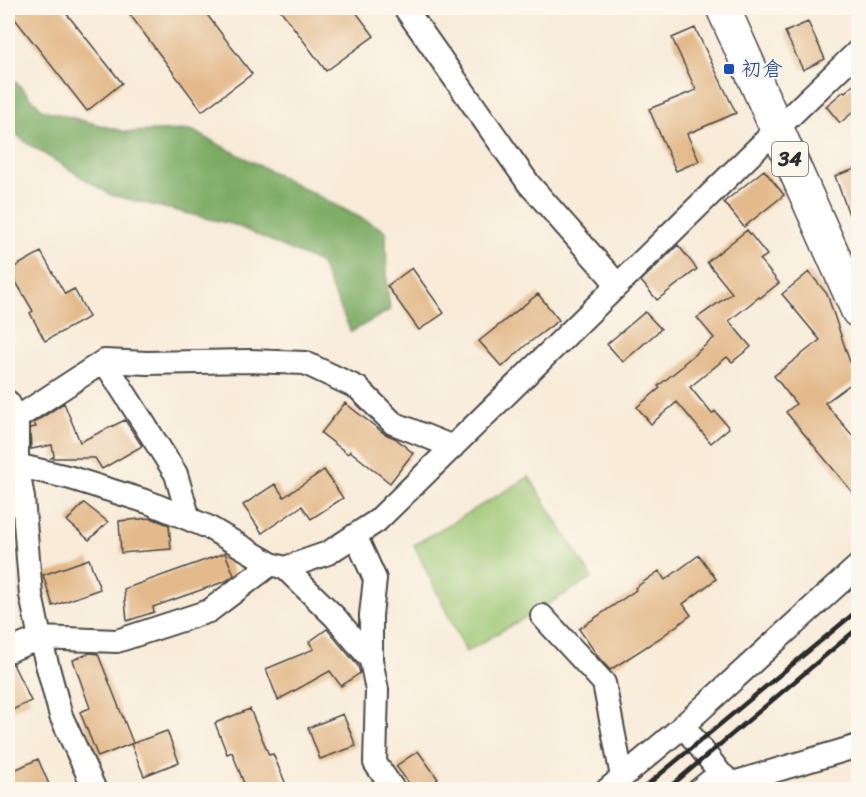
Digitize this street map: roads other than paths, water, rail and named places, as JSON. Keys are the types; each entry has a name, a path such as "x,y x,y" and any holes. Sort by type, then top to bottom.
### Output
{"main road":[{"name":"34","path":"723,8 858,311"}],"street":[{"path":"405,8 529,184 618,285"},
{"path":"8,651 40,638 117,641 209,611 278,566 328,553 377,521 858,51"},
{"path":"95,789 61,716 40,638 31,596 23,498 12,464 12,410 104,361 305,363 358,388 393,423 453,447"},
{"path":"104,361 176,474 189,519"},
{"path":"12,464 71,478 148,502 208,527 278,566 334,617 371,660"},
{"path":"355,535 375,579 371,615 371,660 377,690 375,763 394,789"},
{"path":"614,783 683,725 858,566"},
{"path":"542,616 604,683 614,783"},
{"path":"683,725 731,782"},
{"path":"699,789 858,746"}],"railway":[{"path":"641,790 858,610"},
{"path":"666,790 858,628"}],"place":[{"name":"初倉","path":"729,69"}]}
